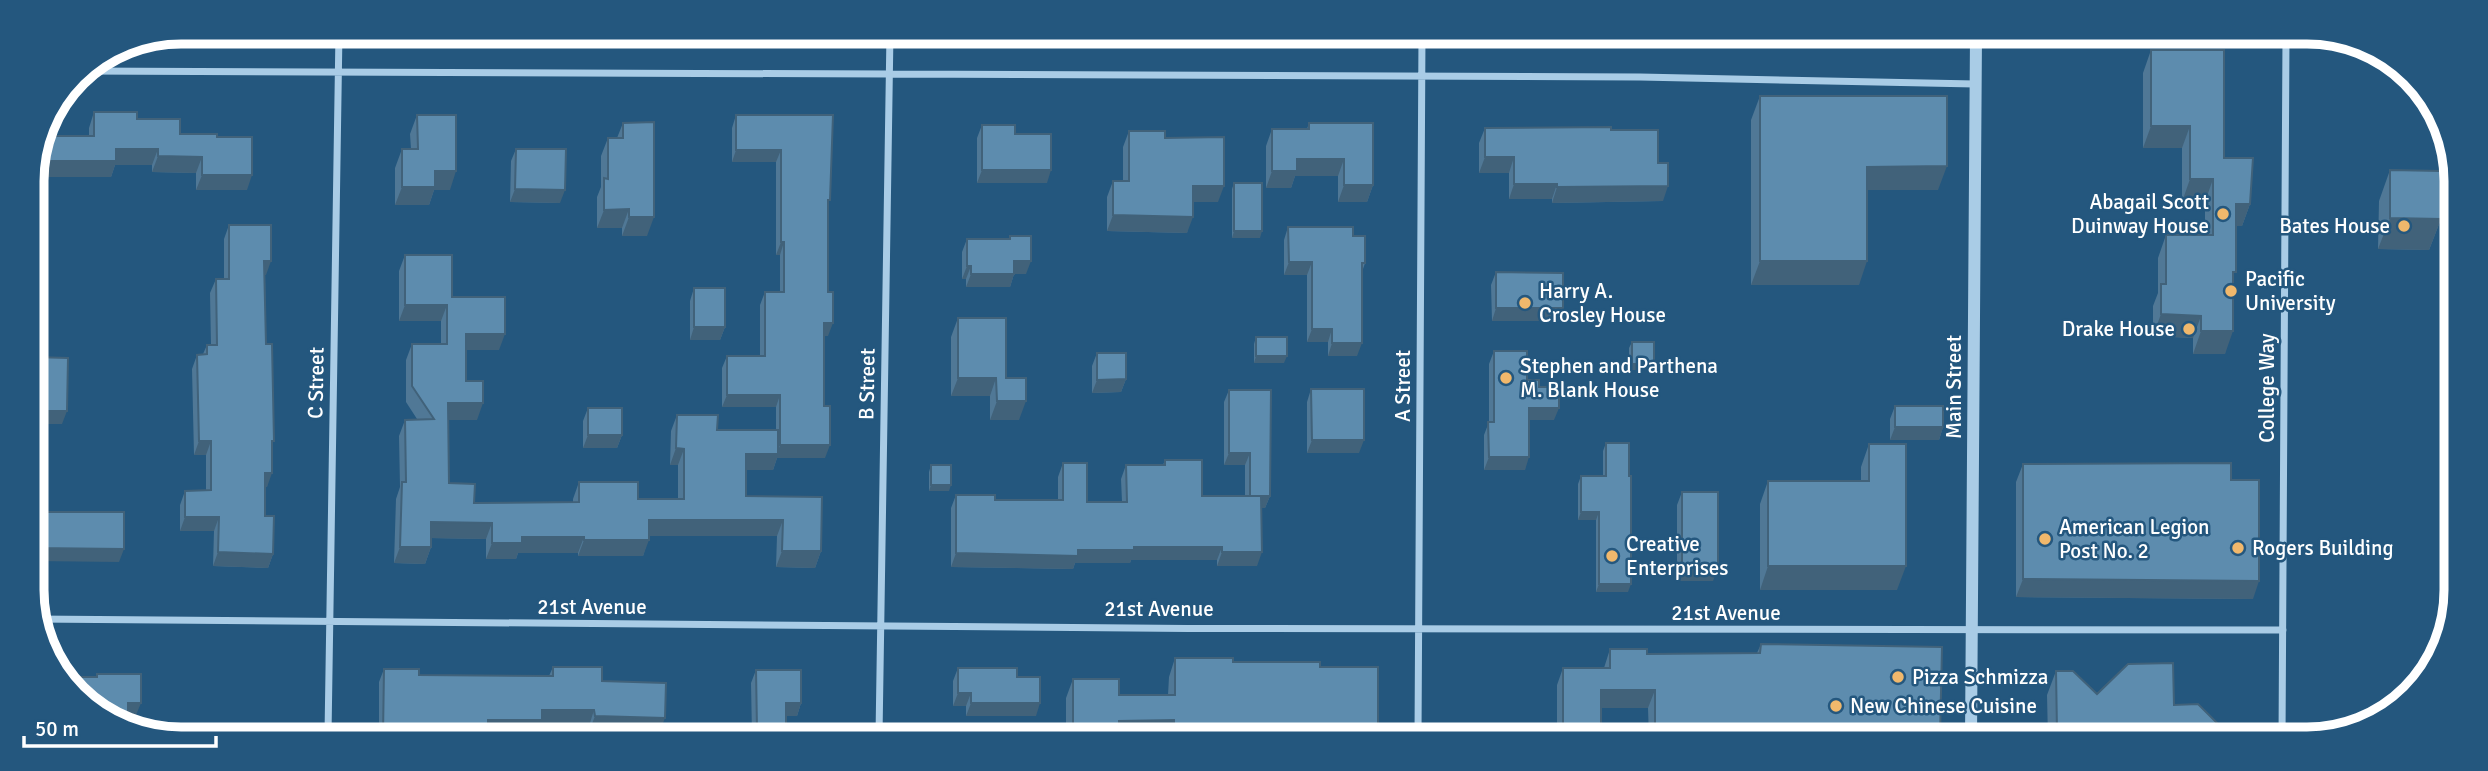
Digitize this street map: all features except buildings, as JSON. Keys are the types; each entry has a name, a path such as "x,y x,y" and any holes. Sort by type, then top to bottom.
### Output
{"street":[{"name":"C Street","path":"328,727 339,44"},
{"name":"B Street","path":"879,727 890,44"},
{"name":"A Street","path":"1418,727 1422,44"},
{"name":"Main Street","path":"1971,727 1976,44"},
{"name":"College Way","path":"2282,727 2286,44"},
{"path":"99,71 889,72 1422,78 1640,77 1975,84"},
{"name":"21st Avenue","path":"47,620 1419,629 2283,630"}],"place":[{"name":"Abagail Scott Duinway House","path":"2223,214"},
{"name":"Bates House","path":"2404,226"},
{"name":"Pacific University","path":"2231,291"},
{"name":"Harry A. Crosley House","path":"1525,303"},
{"name":"Drake House","path":"2189,329"},
{"name":"Stephen and Parthena M. Blank House","path":"1506,378"},
{"name":"American Legion Post No. 2","path":"2045,539"},
{"name":"Rogers Building","path":"2238,548"},
{"name":"Creative Enterprises","path":"1612,556"},
{"name":"Pizza Schmizza","path":"1898,677"},
{"name":"New Chinese Cuisine","path":"1836,706"}]}
